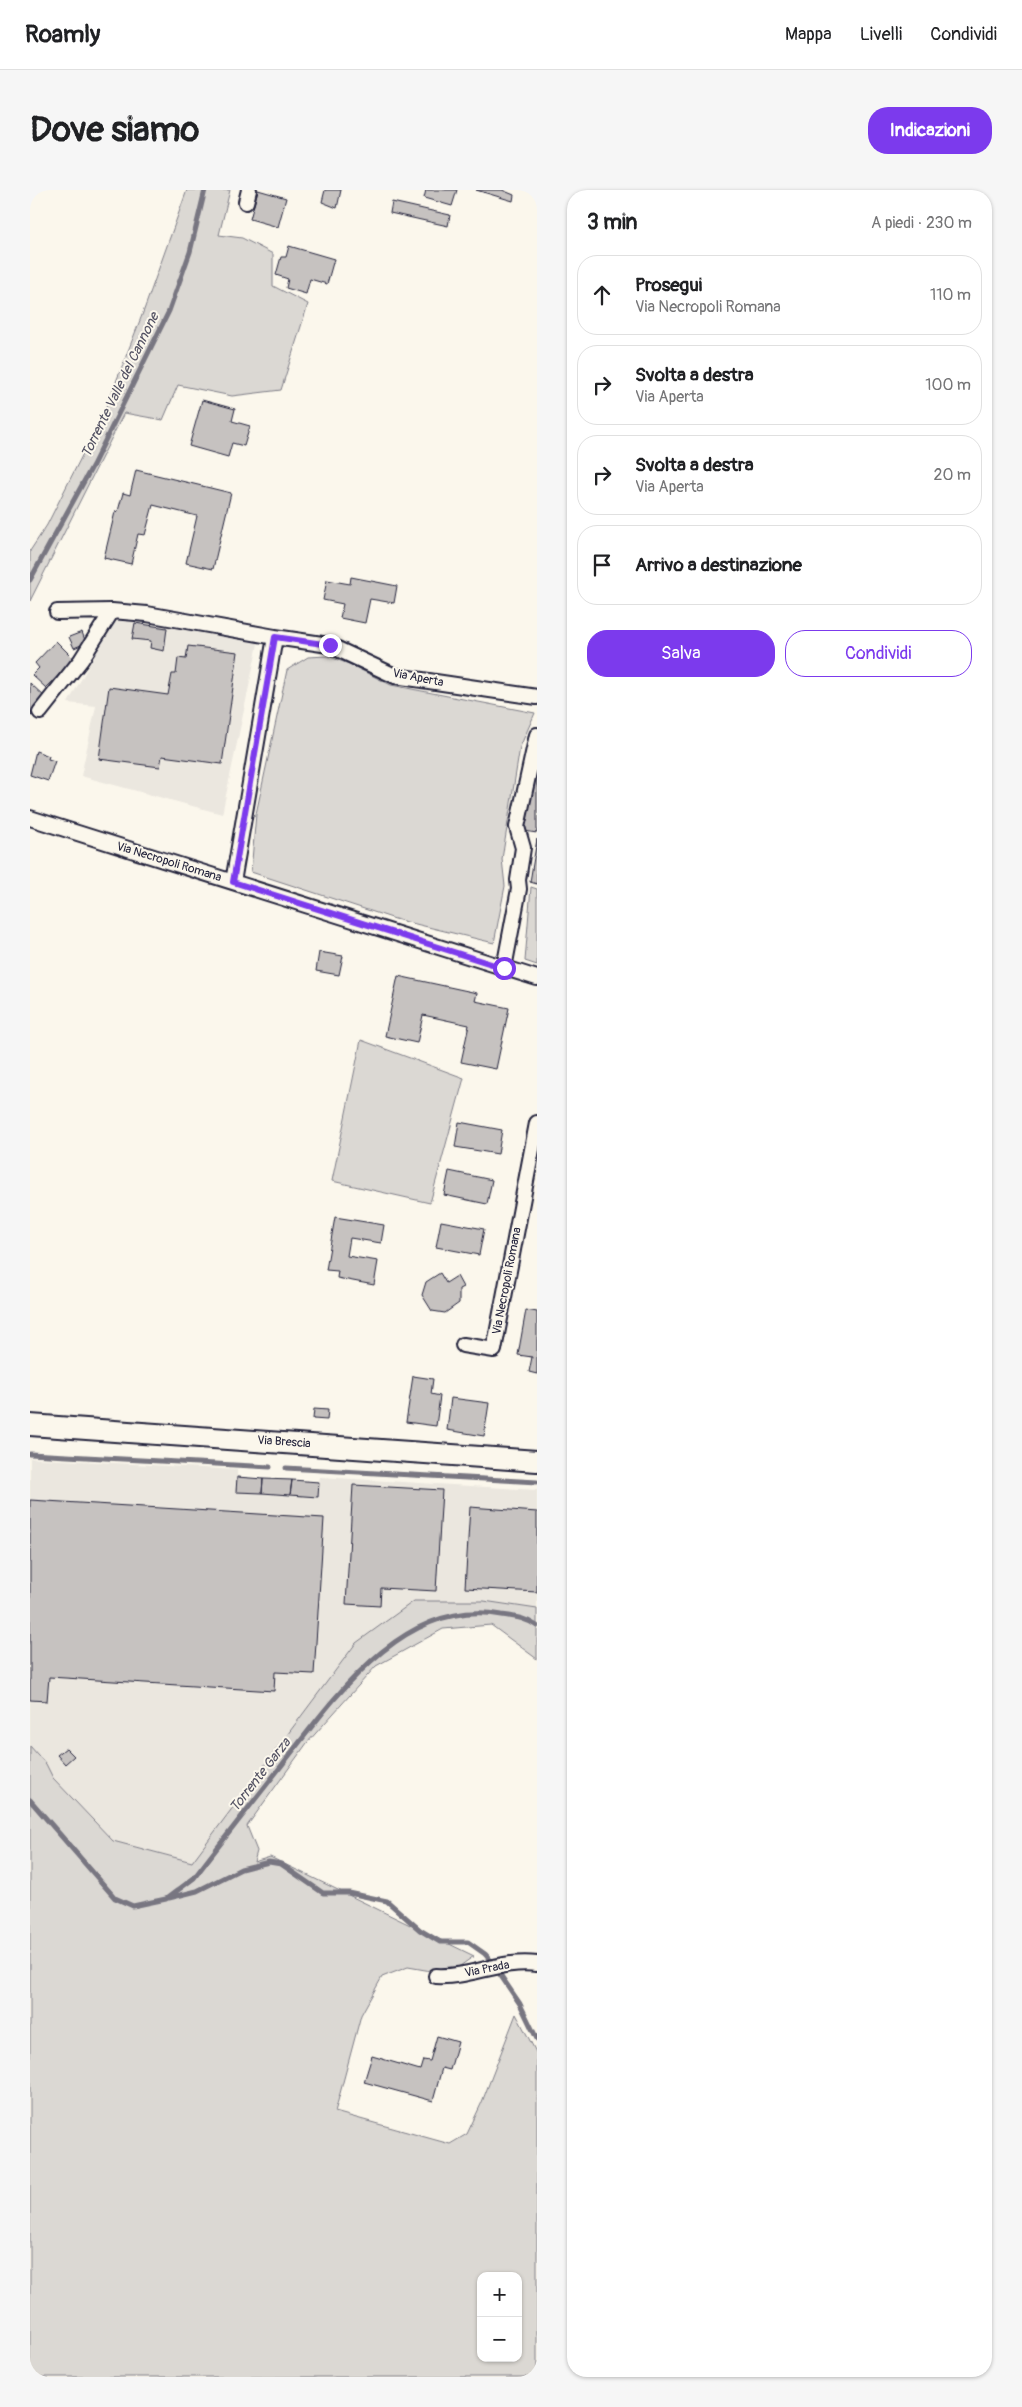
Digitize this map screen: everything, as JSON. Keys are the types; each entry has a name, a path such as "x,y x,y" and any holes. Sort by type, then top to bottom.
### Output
{"main road":[{"name":"Via Brescia","path":"30,1425 537,1461"}],"street":[{"name":"Via Aperta","path":"57,612 112,611 147,614 330,645 394,676 537,698"},
{"path":"40,712 81,660 112,611"},
{"path":"233,882 275,637"},
{"path":"504,968 519,889 518,880 523,848 517,827 537,735"},
{"name":"Via Necropoli Romana","path":"30,818 537,978"},
{"name":"Via Necropoli Romana","path":"463,1345 494,1350 537,1123"},
{"name":"Via Prada","path":"436,1976 460,1975 486,1967 527,1962 537,1964"}],"shaded area":[{"path":"187,190 230,190 219,235 242,238 273,254 273,286 308,304 281,390 232,396 178,385 163,420 124,413 30,601 30,551 47,525 105,410 144,310"},
{"path":"116,617 259,639 222,814 81,776 96,706 68,703"},
{"path":"327,656 349,664 391,685 535,713 520,747 502,859 505,886 494,943 395,919 251,872 256,814 287,670 308,657"},
{"path":"531,887 537,889 537,965 525,961"},
{"path":"361,1040 464,1078 430,1203 332,1181"},
{"path":"30,1458 237,1470 237,1477 319,1482 320,1477 537,1490 537,1609 484,1601 356,1643 193,1862 113,1841 53,1778 46,1764 30,1746"},
{"path":"414,1601 484,1601 537,1609 537,1659 491,1625 443,1629 376,1666 307,1743 247,1826 257,1851 254,1862 270,1857 474,1956 460,1966 437,1972 408,1967 382,1977 361,2015 335,2112 450,2144 467,2134 482,2102 516,2014 537,2054 537,2377 30,2377 30,1746 46,1764 53,1778 113,1841 192,1862 356,1643"}],"building":[{"path":"258,190 286,198 278,227 250,219"},
{"path":"325,190 341,190 337,208 322,202"},
{"path":"426,190 457,190 452,206 424,198"},
{"path":"476,190 502,190 514,195 513,201"},
{"path":"392,202 450,215 448,226 390,213"},
{"path":"289,246 334,259 327,284 310,279 306,294 286,288 288,279 276,275 281,257 286,257"},
{"path":"202,400 235,409 232,421 250,426 244,446 232,443 228,457 189,446"},
{"path":"136,470 231,493 213,569 186,563 197,516 153,505 145,535 138,534 131,564 104,558 115,512 118,511 123,493 130,495"},
{"path":"351,577 397,586 394,603 370,599 365,623 340,618 343,604 323,600 327,580 350,584"},
{"path":"135,623 167,628 164,651 150,648 151,641 132,639"},
{"path":"82,632 86,643 74,648 69,637"},
{"path":"56,641 74,659 46,688 32,675 39,668 35,663"},
{"path":"188,646 238,652 222,764 162,756 160,767 99,759 109,687 168,695 172,674 176,674 178,658 186,659"},
{"path":"30,683 47,699 30,717"},
{"path":"36,751 49,756 48,759 55,761 48,781 30,775"},
{"path":"535,756 537,756 537,833 524,831"},
{"path":"537,839 537,884 530,882"},
{"path":"319,952 343,956 339,975 316,971"},
{"path":"398,976 477,993 475,1001 509,1008 496,1069 461,1062 469,1025 423,1015 417,1043 385,1036"},
{"path":"459,1122 502,1130 498,1154 455,1147"},
{"path":"449,1171 492,1180 487,1204 444,1195"},
{"path":"335,1217 384,1225 381,1243 350,1238 347,1256 378,1261 374,1285 337,1278 338,1271 326,1270"},
{"path":"441,1221 484,1229 479,1255 436,1247"},
{"path":"440,1273 446,1283 457,1276 463,1287 459,1289 459,1303 445,1313 432,1311 422,1295 426,1282"},
{"path":"526,1310 537,1312 537,1374 529,1372 532,1357 518,1355"},
{"path":"413,1376 433,1379 431,1394 440,1396 436,1426 406,1422"},
{"path":"451,1398 489,1403 484,1436 447,1430"},
{"path":"314,1409 328,1410 327,1420 313,1419"},
{"path":"237,1477 263,1479 262,1493 236,1492"},
{"path":"263,1479 292,1480 290,1495 262,1493"},
{"path":"292,1480 319,1482 318,1497 290,1495"},
{"path":"353,1485 442,1490 436,1591 381,1588 380,1606 346,1604"},
{"path":"30,1500 324,1518 314,1674 275,1672 274,1691 49,1677 47,1701 30,1700"},
{"path":"470,1507 537,1512 537,1592 465,1588"},
{"path":"66,1748 74,1756 65,1764 57,1755"},
{"path":"437,2036 458,2042 450,2070 442,2068 433,2101 364,2082 372,2056 420,2070 423,2060 430,2061"}],"waterway":[{"name":"Torrente Valle del Cannone","path":"30,580 93,465 169,311 190,252 205,190"},
{"path":"30,1454 270,1467"},
{"path":"286,1468 537,1482"},
{"name":"Torrente Garza","path":"30,1800 115,1898 133,1906 166,1899 194,1878 302,1739 349,1683 375,1658 403,1636 434,1621 467,1613 511,1616 537,1626"},
{"path":"169,1898 197,1891 241,1869 269,1862 281,1864 323,1893 349,1893 387,1901 420,1930 440,1942 468,1942 485,1954 492,1962"},
{"path":"497,1970 520,2004 537,2039"}],"route":[{"path":"330,645 275,637 233,882 504,968"}]}
